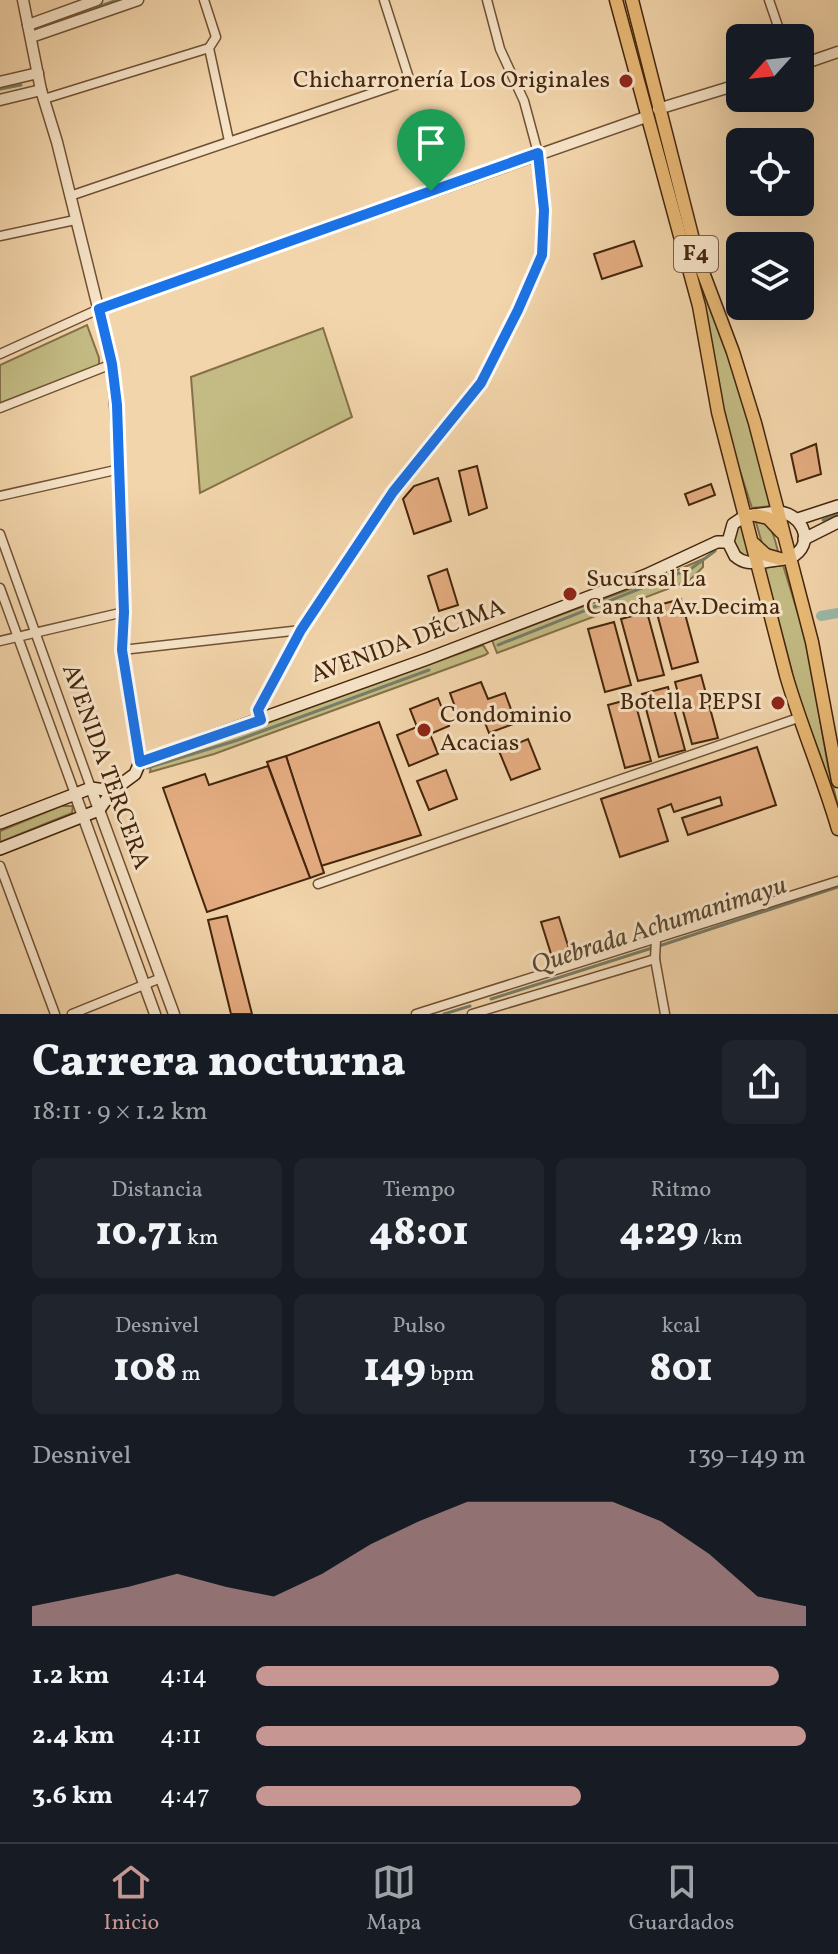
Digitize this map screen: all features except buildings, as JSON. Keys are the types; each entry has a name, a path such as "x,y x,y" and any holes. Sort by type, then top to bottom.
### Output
{"highway":[{"name":"F4","path":"616,0 699,306 718,412 750,516 757,563 798,718 820,769 838,829"},
{"name":"F4","path":"632,0 698,259 747,394 783,534 785,558 823,689 829,743 838,781"},
{"path":"750,516 768,518 783,534"},
{"path":"752,541 766,555 785,558"}],"main road":[{"path":"798,519 838,506"},
{"path":"777,512 785,512 802,525 804,539 799,551 785,558 757,563 739,560 728,542 733,524 750,516 777,512"},
{"path":"804,539 838,522"},
{"name":"AVENIDA DÉCIMA","path":"99,810 112,791 135,774 140,762 261,720 646,575 717,542 728,542"},
{"path":"0,823 91,788 112,791"},
{"path":"0,849 99,810"}],"street":[{"path":"23,0 42,95 112,364 120,469 124,612 122,650 140,762"},
{"path":"28,25 97,0"},
{"path":"31,37 138,0"},
{"path":"0,100 42,95 209,48 216,37 204,0"},
{"path":"70,196 399,84 408,75 384,0"},
{"path":"261,720 258,710 301,630 393,492 481,383 542,255 544,210 538,153 524,101 500,49 487,0"},
{"path":"769,0 777,24"},
{"path":"209,48 229,141"},
{"path":"814,60 838,52"},
{"path":"0,82 38,73"},
{"path":"658,109 726,88"},
{"path":"0,354 99,309 646,117"},
{"path":"0,236 75,220"},
{"path":"0,408 112,364"},
{"path":"0,496 120,469"},
{"name":"AVENIDA TERCERA","path":"0,534 174,1014"},
{"name":"AVENIDA TERCERA","path":"0,588 155,1014"},
{"path":"0,641 124,612"},
{"path":"122,650 301,630"},
{"path":"318,884 798,718"},
{"path":"0,866 55,1014"},
{"path":"472,1014 838,881"},
{"path":"416,1014 479,994 656,948"},
{"path":"656,948 665,1014"},
{"path":"72,1014 161,978"},
{"path":"479,994 484,1012"}],"shaded area":[{"path":"691,257 740,386 771,506 752,508 730,440"},
{"path":"87,325 99,358 99,371 0,410 0,365"},
{"path":"323,328 352,417 200,493 191,377"},
{"path":"755,519 770,528 779,555 763,547"},
{"path":"741,522 750,559 743,556 734,544"},
{"path":"703,559 703,567 689,581 497,653 492,640"},
{"path":"783,565 807,643 838,806 797,691 764,568"},
{"path":"483,645 488,653 485,655 214,754 150,772 151,765"},
{"path":"61,806 73,806 72,813 0,842 0,831"}],"waterway":[{"path":"43,27 117,0"},
{"path":"0,89 21,85"},
{"name":"Quebrada Achumanimayu","path":"823,520 838,514"},
{"name":"Quebrada Achumanimayu","path":"498,645 692,568 715,551"},
{"path":"821,616 838,613"},
{"name":"Quebrada Achumanimayu","path":"147,768 238,740 429,670"},
{"name":"Quebrada Achumanimayu","path":"659,946 838,887"},
{"name":"Quebrada Achumanimayu","path":"491,999 652,948"},
{"name":"Quebrada Achumanimayu","path":"444,1014 470,1006"}],"place":[{"name":"Chicharronería Los Originales","path":"626,81"},
{"name":"Sucursal La Cancha Av.Decima","path":"570,594"},
{"name":"Botella PEPSI","path":"778,703"},
{"name":"Condominio Acacias","path":"424,730"}],"route":[{"path":"538,153 544,210 542,255 481,383 393,492 301,630 258,710 261,720 140,762 122,650 124,612 117,405 112,364 99,309 431,191 538,153"}]}
